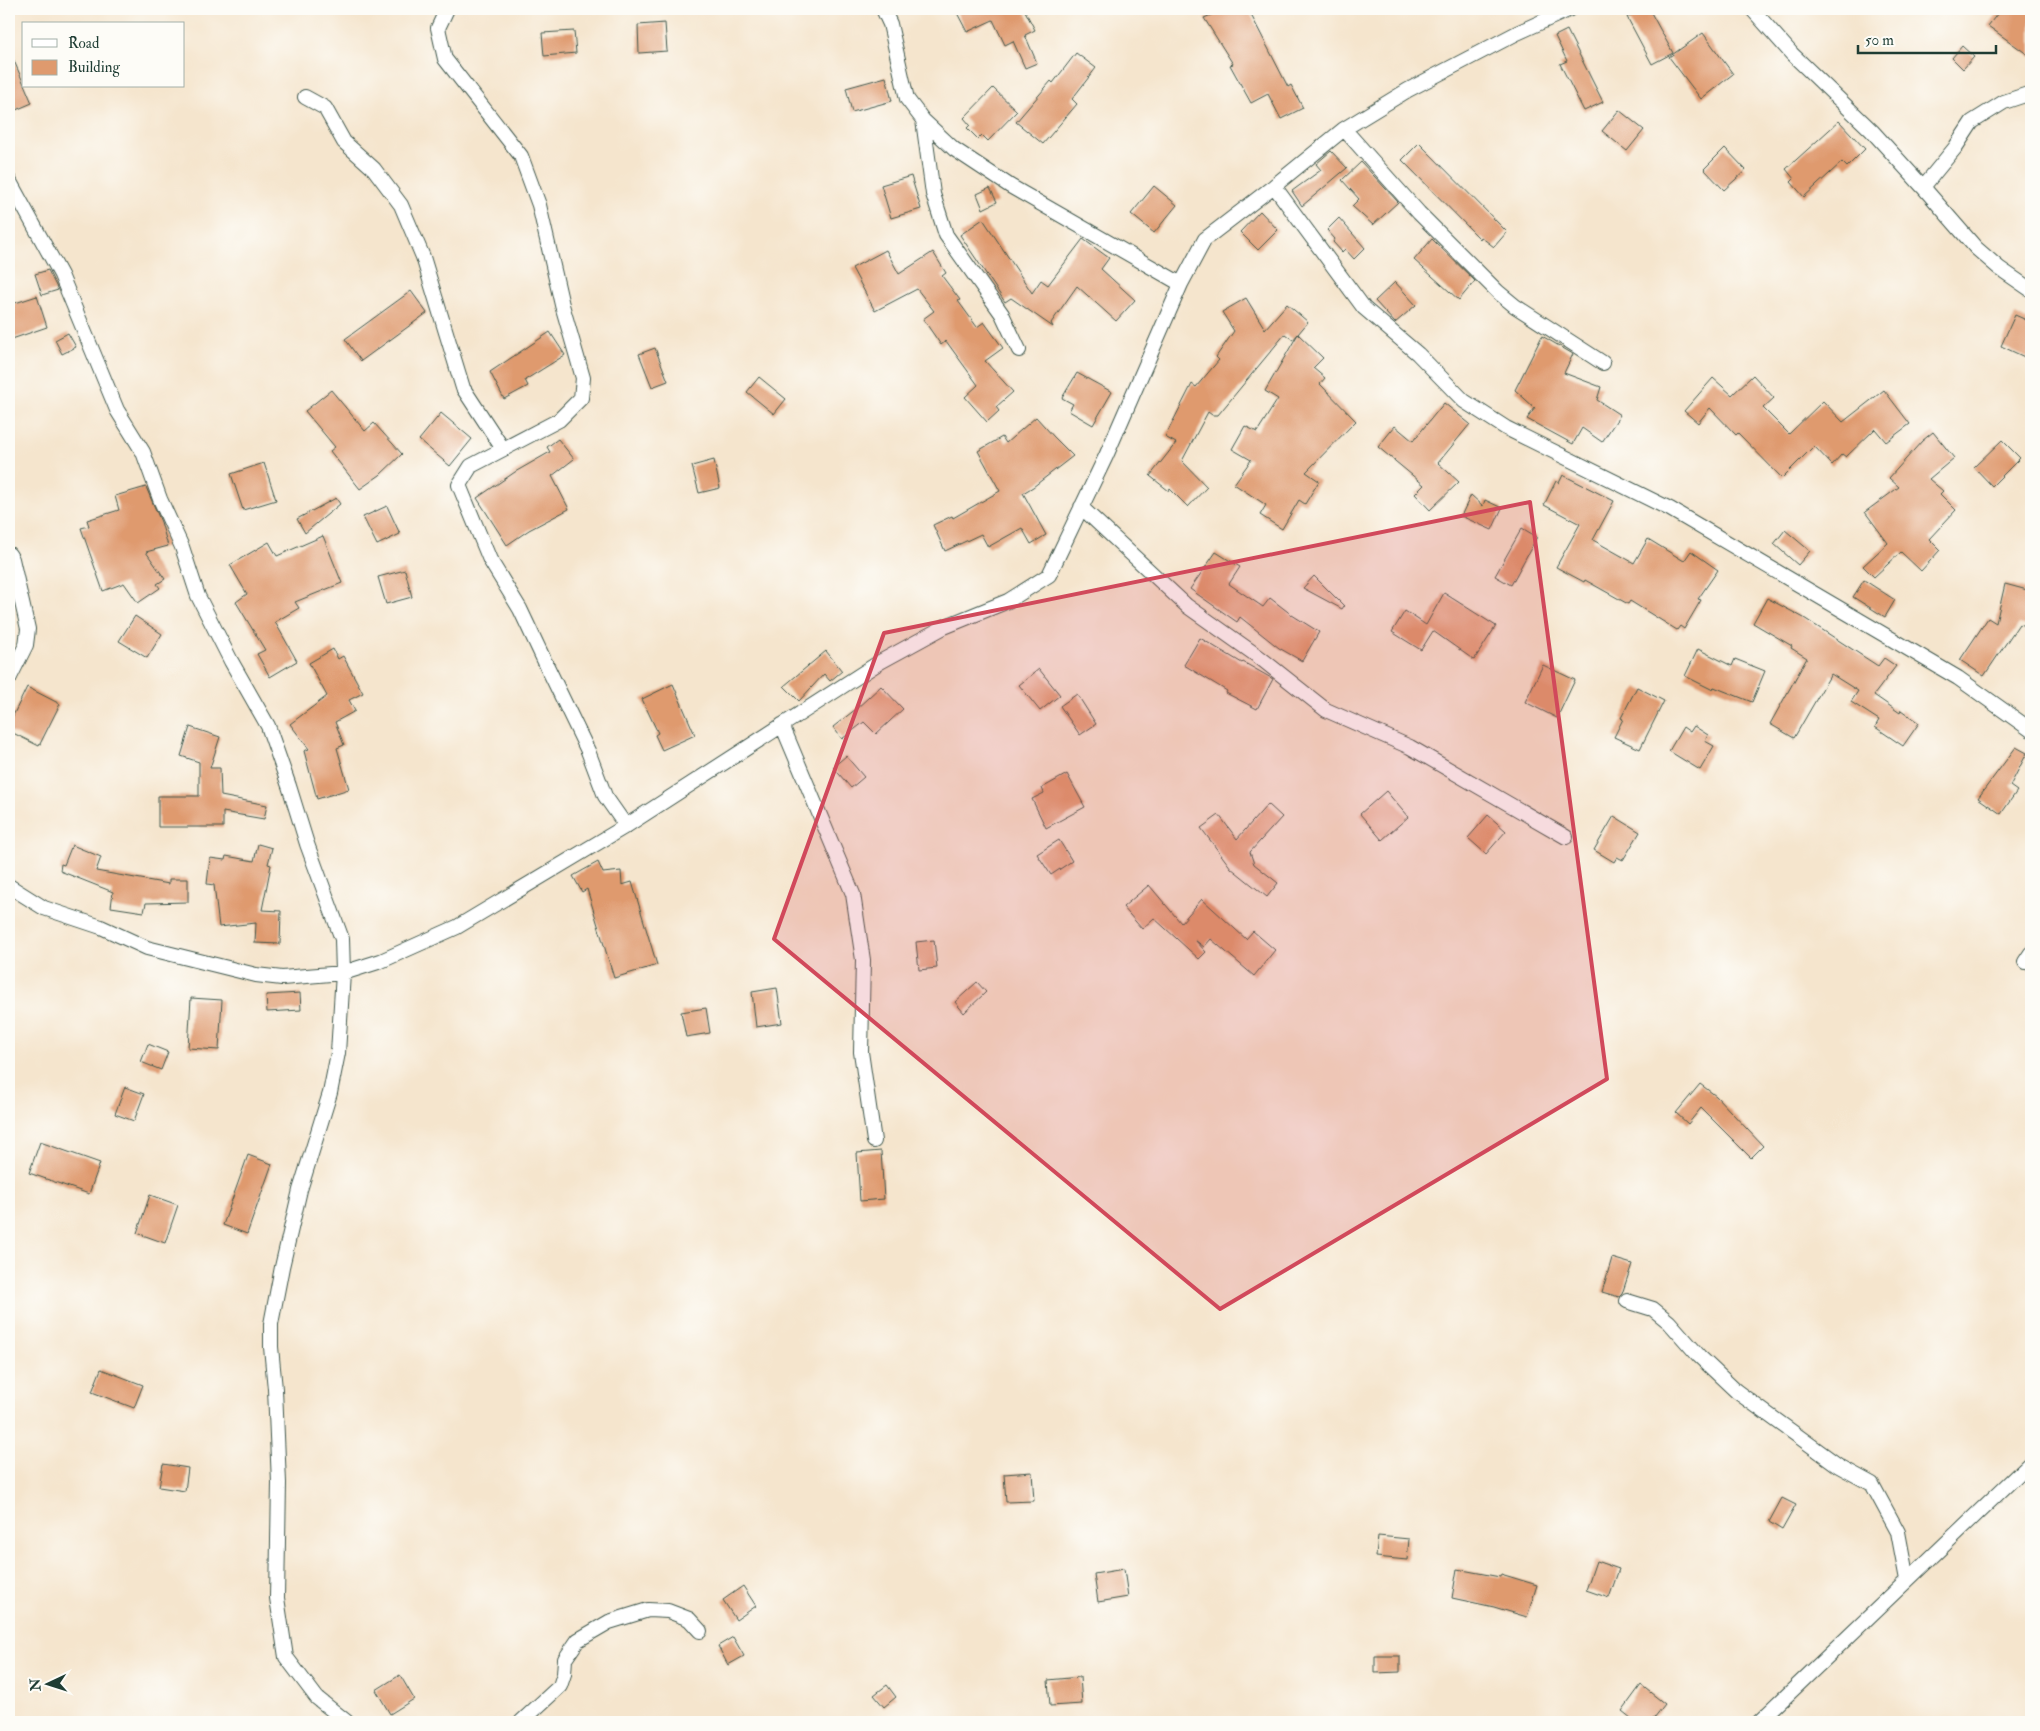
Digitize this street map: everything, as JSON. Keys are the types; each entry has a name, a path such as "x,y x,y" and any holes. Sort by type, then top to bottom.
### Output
{"street":[{"path":"447,9 438,28 445,59 521,156 539,206 562,305 583,378 581,398 559,420 471,466 459,485 490,560 520,610 588,752 605,796 626,826"},
{"path":"883,9 890,24 907,99 923,120 954,149 1010,186 1181,284"},
{"path":"9,886 44,908 101,926 147,948 256,975 282,978 343,973 381,961 456,927 626,826 880,662 944,627 1008,601 1049,575 1106,456 1181,284 1205,239 1344,129 1408,90 1517,33 1570,9"},
{"path":"1752,9 1792,54 1924,186 1976,248 1999,268 2031,290"},
{"path":"1924,186 1955,148 1972,122 2004,102 2031,93"},
{"path":"305,97 325,108 344,142 374,169 401,205 423,257 463,388 503,448"},
{"path":"923,120 933,194 946,235 1002,314 1019,350"},
{"path":"1344,129 1420,213 1498,292 1515,306 1603,363"},
{"path":"9,180 61,275 117,410 143,452 160,499 182,547 198,596 231,661 268,726 290,786 307,844 342,939 343,973 338,1054 330,1092 300,1190 271,1324 280,1483 277,1598 286,1657 317,1698 347,1722"},
{"path":"1274,186 1364,308 1418,354 1464,402 1506,428 1670,508 1958,678 2031,730"},
{"path":"1081,507 1187,606 1258,657 1326,710 1410,747 1566,837"},
{"path":"9,554 12,558 28,629 26,645 9,679"},
{"path":"782,725 853,894 863,960 861,1052 874,1141"},
{"path":"1627,1301 1653,1309 1669,1322 1699,1356 1736,1391 1839,1466 1872,1484 1898,1532 1907,1580"},
{"path":"1759,1722 2031,1462"},
{"path":"521,1722 560,1686 564,1674 565,1659 578,1640 609,1622 648,1610 668,1611 689,1619 700,1631"}],"highlighted area":[{"path":"1530,502 1607,1079 1220,1309 774,939 884,633"}],"building":[{"path":"955,9 1024,9 1035,30 1025,35 1037,63 1025,68 1013,41 1005,45 993,20 967,32"},
{"path":"1225,9 1248,9 1288,87 1291,85 1303,108 1281,119 1268,94 1251,103 1230,65 1233,64 1204,18"},
{"path":"1643,9 1649,9 1673,53 1652,64 1627,17"},
{"path":"2001,9 2031,9 2031,57 1988,26"},
{"path":"665,23 667,51 639,53 638,25"},
{"path":"1567,30 1603,102 1584,111 1560,64 1567,61 1555,36"},
{"path":"574,31 576,53 544,56 542,33"},
{"path":"1703,33 1733,74 1701,99 1669,57"},
{"path":"1962,46 1974,57 1963,69 1952,58"},
{"path":"9,49 22,80 22,88 26,88 32,103 9,113"},
{"path":"1076,53 1096,68 1072,99 1077,104 1043,144 1016,122 1051,81 1053,83"},
{"path":"886,77 892,101 852,112 846,88"},
{"path":"993,88 1017,111 988,141 982,135 978,139 967,128 970,125 964,118"},
{"path":"1619,110 1644,130 1627,151 1602,131"},
{"path":"1839,121 1865,149 1847,167 1842,162 1804,197 1791,182 1794,179 1786,169"},
{"path":"1419,143 1507,232 1494,247 1481,237 1480,239 1402,160"},
{"path":"1725,148 1746,170 1724,190 1704,169"},
{"path":"1331,151 1347,168 1302,206 1292,191 1321,170 1316,164"},
{"path":"1361,162 1398,202 1373,225 1352,206 1359,199 1342,180"},
{"path":"911,176 921,209 891,218 881,185"},
{"path":"1154,186 1177,205 1154,233 1131,214"},
{"path":"990,188 997,202 983,209 977,194"},
{"path":"1260,211 1278,230 1258,250 1240,232"},
{"path":"1339,218 1365,248 1354,259 1345,249 1342,252 1333,242 1335,239 1327,230"},
{"path":"983,219 1032,293 1041,280 1048,285 1083,239 1109,258 1101,269 1135,300 1116,321 1077,286 1051,323 1053,327 1011,298 1005,302 960,235"},
{"path":"1432,239 1475,281 1459,300 1414,260"},
{"path":"886,250 899,274 933,252 946,273 942,276 960,300 958,301 977,327 984,322 1003,348 985,361 1013,392 996,407 999,411 987,422 965,397 978,385 946,341 941,345 923,319 934,311 917,289 875,311 852,268"},
{"path":"48,270 58,290 42,295 35,274"},
{"path":"1395,282 1416,305 1395,323 1375,301"},
{"path":"411,291 427,313 361,361 345,339"},
{"path":"37,296 47,327 9,340 9,305"},
{"path":"1246,298 1265,329 1287,304 1308,322 1293,340 1285,334 1218,415 1212,415 1208,412 1182,461 1207,487 1188,507 1170,489 1169,491 1150,476 1176,443 1165,437 1192,384 1196,387 1219,360 1216,357 1234,331 1222,312"},
{"path":"2015,315 2031,322 2031,360 2001,346"},
{"path":"550,332 565,355 525,380 528,386 504,399 490,372"},
{"path":"68,333 76,347 62,354 55,340"},
{"path":"1298,334 1323,358 1313,368 1325,378 1320,384 1356,421 1306,472 1319,481 1305,504 1299,500 1282,529 1260,515 1266,505 1234,484 1251,460 1232,449 1245,426 1257,432 1278,399 1265,391"},
{"path":"1542,336 1573,354 1564,373 1601,387 1597,400 1620,415 1602,442 1582,428 1573,444 1527,419 1535,408 1515,390"},
{"path":"655,348 668,381 652,387 639,354"},
{"path":"1077,373 1112,392 1093,425 1069,411 1073,404 1062,398"},
{"path":"1753,375 1774,398 1763,408 1789,434 1823,401 1843,422 1884,390 1910,424 1886,442 1875,429 1846,457 1842,454 1832,465 1814,446 1782,478 1738,433 1736,435 1710,408 1698,423 1684,411 1713,378 1732,395"},
{"path":"759,377 786,399 774,414 747,392"},
{"path":"331,390 365,431 374,423 402,454 380,475 360,489 330,451 335,447 305,411"},
{"path":"1444,403 1470,424 1438,463 1459,482 1430,510 1415,494 1424,485 1378,447 1395,426 1413,441"},
{"path":"441,413 472,439 450,466 419,440"},
{"path":"1036,417 1073,456 1023,493 1046,535 1031,544 1022,528 988,547 981,534 945,551 933,525 952,516 953,518 1000,491 978,451 1002,437 1006,443"},
{"path":"1933,432 1954,458 1929,479 1943,491 1940,494 1956,510 1929,539 1940,550 1921,571 1901,552 1874,577 1863,566 1888,543 1865,512 1899,487 1889,478 1922,441"},
{"path":"558,439 574,459 552,476 569,509 529,530 507,545 477,498 515,472 550,452 547,447"},
{"path":"2002,440 2020,458 1992,486 1974,467"},
{"path":"714,460 720,488 699,493 692,466"},
{"path":"264,463 276,500 243,510 231,474"},
{"path":"1563,475 1614,501 1593,540 1634,563 1648,539 1684,561 1691,551 1718,570 1698,599 1701,600 1684,629 1680,626 1677,630 1630,601 1628,604 1585,580 1584,582 1556,567 1580,524 1544,505 1556,481 1559,483"},
{"path":"146,487 161,522 168,546 146,552 165,579 157,584 160,588 138,603 124,583 103,591 81,528 89,526 87,520 119,510 115,496"},
{"path":"1471,495 1483,506 1485,500 1502,508 1492,530 1461,516"},
{"path":"336,498 340,504 305,533 297,519"},
{"path":"387,506 400,534 377,545 363,517"},
{"path":"1522,528 1537,537 1511,585 1495,576"},
{"path":"1785,530 1810,551 1798,565 1774,544"},
{"path":"323,536 342,583 295,602 299,608 275,622 297,661 270,677 257,654 265,650 236,602 247,594 230,565 269,542 277,556"},
{"path":"1216,552 1240,567 1229,584 1263,607 1270,598 1319,632 1302,661 1279,648 1240,617 1237,622 1190,589"},
{"path":"405,570 412,597 386,604 378,577"},
{"path":"1314,576 1344,606 1342,609 1303,588"},
{"path":"1864,580 1895,600 1885,617 1853,597"},
{"path":"2005,584 2031,591 2031,627 2019,624 1984,676 1960,660 1988,618 1996,623"},
{"path":"1444,593 1496,626 1474,660 1433,631 1421,650 1392,632 1405,611 1426,625"},
{"path":"1767,598 1804,618 1878,666 1884,658 1896,666 1874,695 1900,713 1901,710 1919,723 1903,746 1875,727 1879,720 1851,702 1858,691 1831,674 1794,738 1770,724 1807,658 1791,648 1792,646 1753,623"},
{"path":"135,616 162,634 147,658 119,641"},
{"path":"1200,638 1273,679 1257,709 1226,693 1227,691 1184,665"},
{"path":"333,649 338,659 343,656 363,693 349,700 355,711 335,722 344,745 337,748 349,789 317,799 304,751 309,749 290,724 327,696 309,663"},
{"path":"1698,649 1732,666 1735,659 1765,671 1752,702 1714,687 1713,690 1685,676"},
{"path":"826,651 842,671 830,681 824,674 799,701 784,686"},
{"path":"1543,665 1575,680 1557,718 1525,702"},
{"path":"1039,669 1060,695 1040,711 1019,685"},
{"path":"673,684 695,735 662,750 655,735 658,733 642,699"},
{"path":"881,686 903,709 876,734 864,722 842,739 833,727"},
{"path":"27,687 60,704 39,746 9,731 9,724"},
{"path":"1637,687 1664,701 1640,749 1614,737 1623,719 1621,718"},
{"path":"1077,694 1096,724 1080,735 1060,706"},
{"path":"1694,726 1708,735 1705,741 1714,746 1700,770 1669,751 1683,727 1690,732"},
{"path":"190,727 220,737 210,768 220,768 221,796 267,805 264,819 223,812 223,827 158,827 158,796 199,796 199,762 181,756"},
{"path":"2016,747 2027,753 2010,786 2017,791 2001,814 1978,798"},
{"path":"846,756 864,777 851,788 833,767"},
{"path":"1067,774 1085,807 1046,828 1032,799 1044,793 1042,788"},
{"path":"1386,791 1408,817 1382,840 1360,814"},
{"path":"1268,804 1282,817 1250,852 1254,864 1278,883 1267,897 1231,868 1201,828 1219,815 1237,839"},
{"path":"1488,815 1506,831 1486,854 1468,838"},
{"path":"1614,816 1640,832 1623,860 1617,857 1614,862 1594,850"},
{"path":"1059,840 1072,861 1051,875 1037,854"},
{"path":"258,844 272,848 268,864 271,865 262,910 281,911 280,944 255,943 256,923 219,927 214,885 207,884 210,858 225,860 226,856 254,861"},
{"path":"72,845 101,857 96,871 169,884 169,879 188,879 188,902 146,903 144,912 111,907 113,892 60,871 61,864 64,865"},
{"path":"598,862 603,873 621,871 622,885 632,882 657,965 614,978 587,889 582,892 573,876"},
{"path":"1149,885 1181,923 1202,899 1246,939 1253,931 1275,950 1254,976 1211,939 1204,947 1195,940 1206,952 1199,959 1154,918 1142,929 1123,907"},
{"path":"934,940 937,968 919,970 916,942"},
{"path":"977,982 986,992 964,1013 955,1002"},
{"path":"777,988 782,1023 756,1027 752,992"},
{"path":"300,993 301,1010 267,1012 266,995"},
{"path":"191,998 222,1000 219,1050 188,1048"},
{"path":"706,1008 710,1033 686,1037 681,1012"},
{"path":"148,1044 168,1052 161,1070 141,1062"},
{"path":"1700,1084 1716,1096 1763,1146 1751,1158 1701,1108 1688,1124 1676,1113"},
{"path":"125,1087 144,1094 134,1121 115,1114"},
{"path":"40,1142 100,1163 89,1194 29,1173"},
{"path":"881,1151 884,1199 860,1201 857,1153"},
{"path":"248,1155 272,1164 247,1234 223,1225"},
{"path":"150,1195 178,1205 165,1243 137,1233"},
{"path":"1612,1258 1632,1264 1622,1294 1619,1297 1602,1292"},
{"path":"101,1369 143,1385 134,1408 92,1392"},
{"path":"163,1464 188,1468 185,1491 159,1487"},
{"path":"1032,1472 1034,1501 1006,1502 1004,1474"},
{"path":"1782,1498 1796,1505 1782,1530 1769,1522"},
{"path":"1378,1536 1409,1539 1407,1560 1376,1557"},
{"path":"1596,1561 1619,1569 1609,1598 1586,1590"},
{"path":"1124,1569 1128,1597 1098,1602 1094,1574"},
{"path":"1457,1569 1500,1577 1501,1574 1537,1585 1527,1617 1494,1607 1452,1598"},
{"path":"743,1586 756,1606 736,1620 723,1600"},
{"path":"733,1637 744,1656 728,1665 718,1646"},
{"path":"1375,1656 1400,1656 1400,1672 1375,1673"},
{"path":"400,1675 414,1699 390,1714 376,1690"},
{"path":"1080,1677 1082,1704 1050,1706 1048,1680"},
{"path":"887,1685 896,1697 884,1707 874,1695"},
{"path":"1641,1685 1665,1704 1651,1722 1636,1722 1622,1711"}]}
